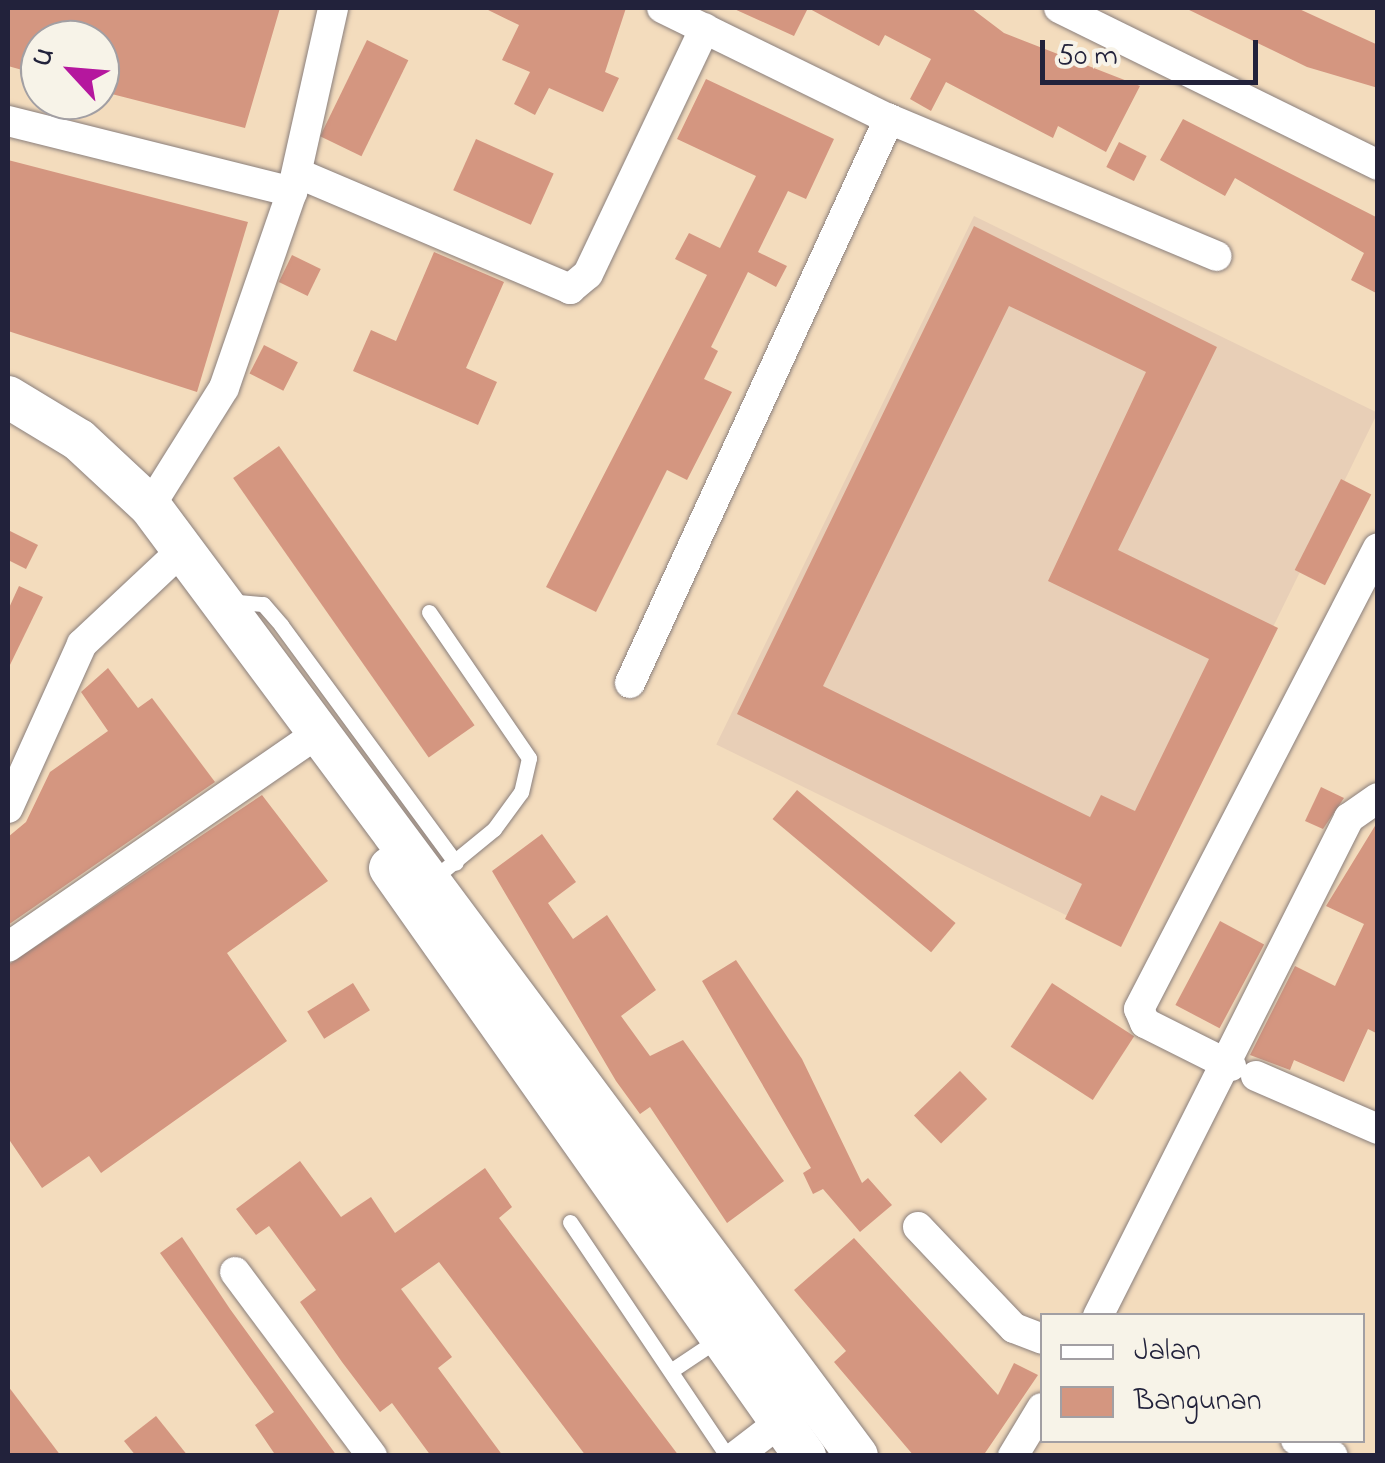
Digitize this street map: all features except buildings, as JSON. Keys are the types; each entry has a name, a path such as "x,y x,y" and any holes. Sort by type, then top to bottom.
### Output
{"main road":[{"path":"8,397 80,440 150,506 175,555 313,737 444,871 857,1456"},
{"path":"8,426 71,459 225,602 717,1340 792,1439"}],"street":[{"path":"150,506 224,388 295,183 333,8"},
{"path":"662,8 889,120 1217,256"},
{"path":"1060,8 1378,165"},
{"path":"8,121 295,183 570,288 588,274 705,28"},
{"path":"630,682 889,120"},
{"path":"1378,548 1139,1009 1144,1023 1378,1129"},
{"path":"8,808 82,644 175,555"},
{"path":"8,947 313,737"},
{"path":"1100,1313 1244,1071 1349,818 1378,798"},
{"path":"918,1228 994,1310 1040,1338"},
{"path":"235,1272 372,1456"},
{"path":"1012,1456 1040,1411"},
{"path":"736,1456 792,1439"},
{"path":"1303,1443 1333,1456"}],"lane":[{"path":"225,602 263,604 444,871 521,792 529,758 428,612"},
{"path":"570,1222 727,1456"},
{"path":"672,1370 717,1340"}],"shaded area":[{"path":"974,216 1378,413 1120,941 716,744"}]}
